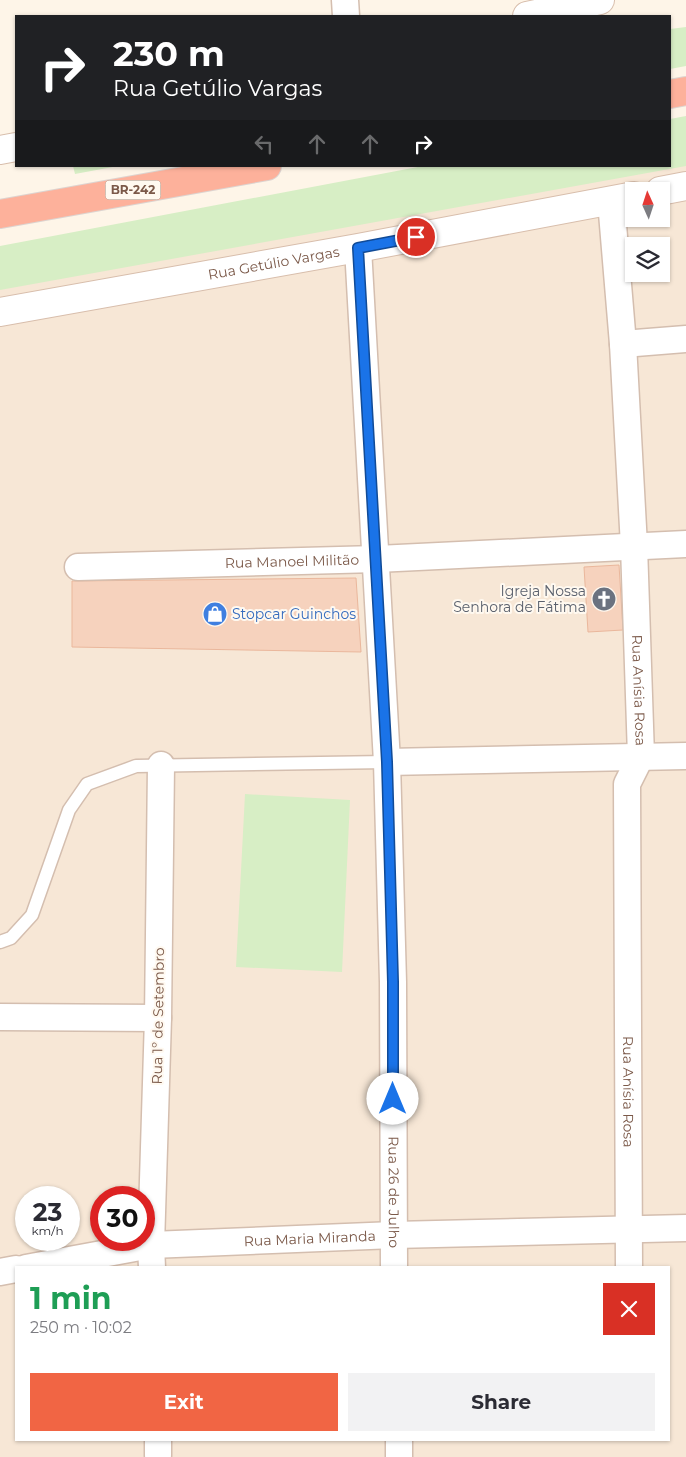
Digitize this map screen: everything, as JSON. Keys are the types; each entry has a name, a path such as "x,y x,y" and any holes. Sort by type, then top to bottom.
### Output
{"highway":[{"path":"671,94 686,91"},
{"name":"BR-242","path":"0,214 260,167"}],"street":[{"path":"345,0 346,15"},
{"path":"532,15 600,0"},
{"path":"0,150 15,147"},
{"path":"670,189 686,186"},
{"name":"Rua Getúlio Vargas","path":"0,312 358,248 622,198"},
{"name":"Rua Anísia Rosa","path":"622,198 623,344 634,546 641,756 627,784 629,1266"},
{"name":"Rua 26 de Julho","path":"358,248 387,762 393,982 394,1266"},
{"path":"623,344 686,339"},
{"name":"Rua Manoel Militão","path":"78,567 377,559 686,544"},
{"path":"387,762 686,756"},
{"name":"Rua 1º de Setembro","path":"149,765 158,1018 151,1256"},
{"path":"0,1017 158,1018"},
{"name":"Rua Maria Miranda","path":"47,1266 394,1235 686,1228"},
{"path":"0,1272 15,1269"},
{"path":"399,1441 399,1457"}],"lane":[{"path":"0,942 11,938 32,915 69,810 87,784 149,765 387,762"}],"shaded area":[{"path":"686,147 686,1457 0,1457 0,274 671,167"}],"green space":[{"path":"686,27 686,66 671,69 671,29"},
{"path":"686,116 686,166 0,290 0,246 418,167 671,167 671,119"},
{"path":"73,167 113,167 75,174"},
{"path":"245,794 350,800 342,972 236,967"}],"building":[{"name":"Igreja Nossa Senhora de Fátima","path":"619,565 623,630 588,632 584,567"},
{"name":"Stopcar Guinchos","path":"356,578 361,652 72,647 72,581"}],"place":[{"name":"Igreja Nossa Senhora de Fátima","path":"604,599"},
{"name":"Stopcar Guinchos","path":"215,614"}],"route":[{"path":"393,1099 393,982 387,762 358,248 416,237"}]}
